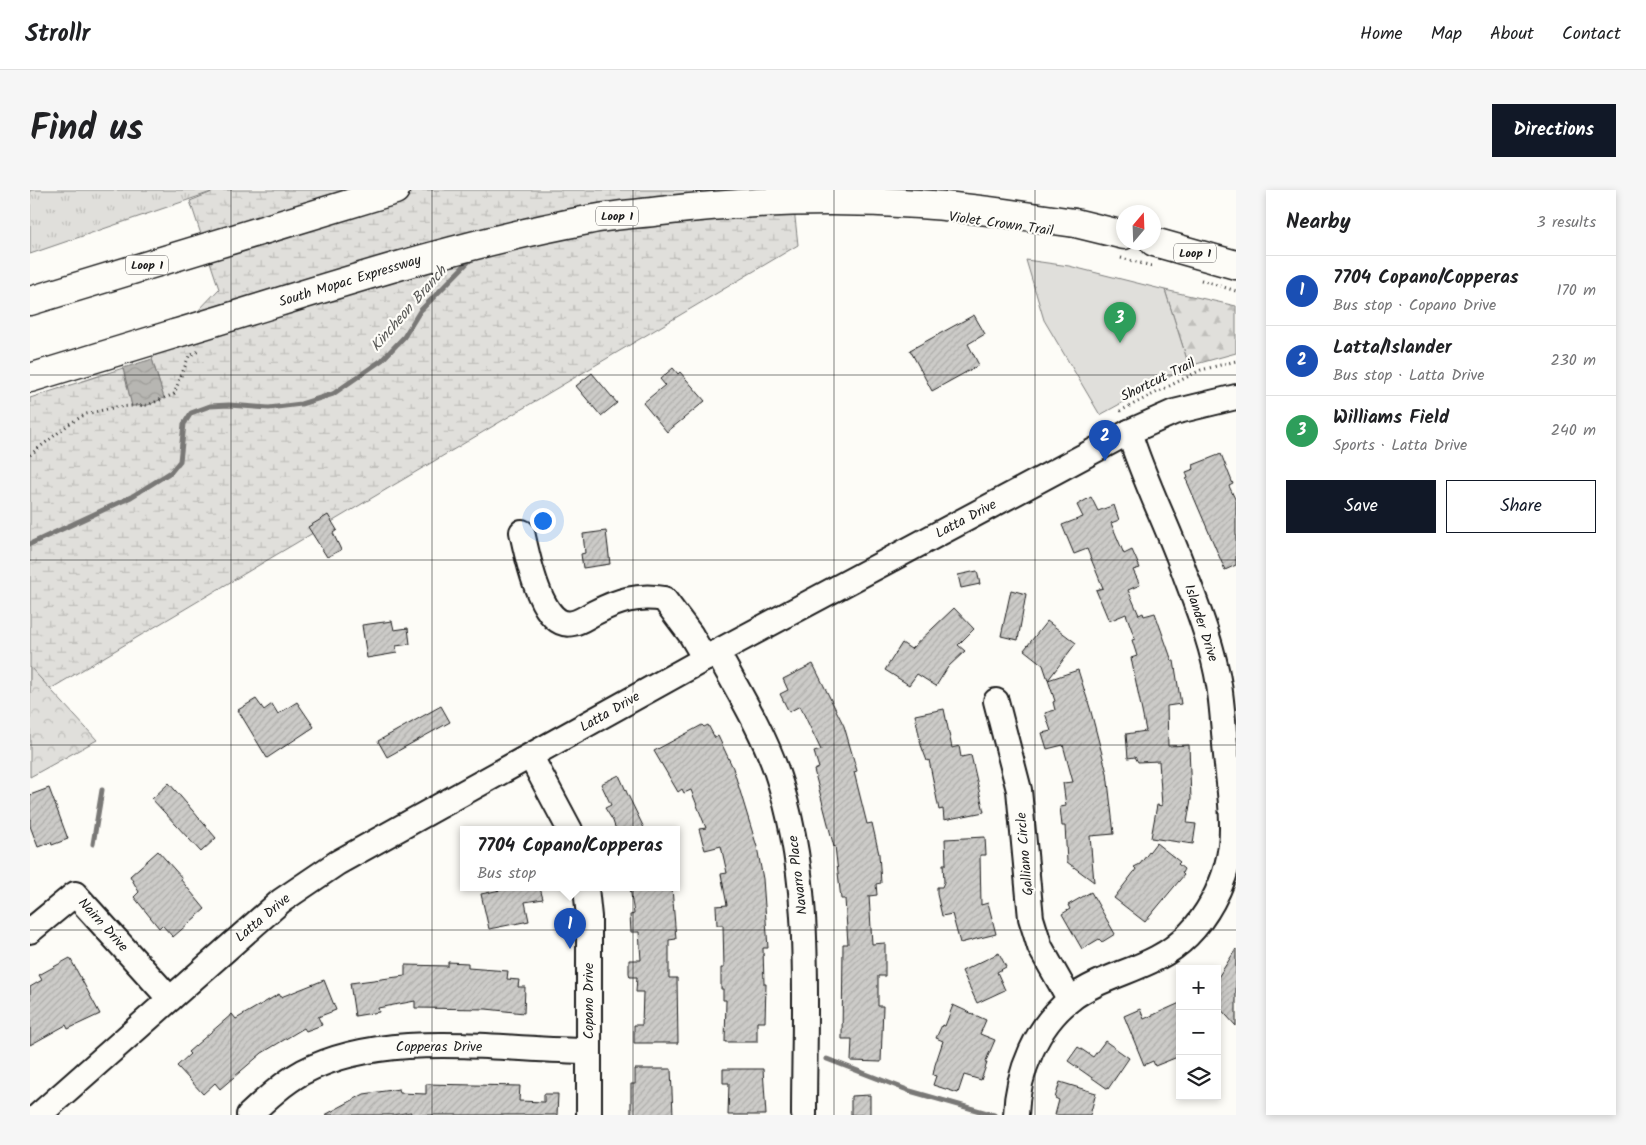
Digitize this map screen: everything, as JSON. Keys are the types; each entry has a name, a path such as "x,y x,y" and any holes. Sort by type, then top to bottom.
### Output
{"highway":[{"name":"Loop 1","path":"30,301 395,190"},
{"name":"South Mopac Expressway","path":"30,378 410,262 498,238 590,219 700,207 776,202 853,200 921,204 1075,223 1116,244"},
{"name":"Loop 1","path":"1156,255 1236,265"}],"street":[{"name":"Latta Drive","path":"40,1115 281,902 336,863 531,757 1124,422 1236,397"},
{"name":"Islander Drive","path":"1016,1115 1022,1070 1040,1033 1070,1000 1098,983 1158,958 1188,937 1211,906 1225,871 1233,826 1219,684 1209,644 1185,572 1138,463 1124,422"},
{"name":"Navarro Place","path":"522,532 533,581 554,617 562,623 573,623 608,606 630,598 648,596 664,599 691,635 711,655 761,733 776,770 796,846 804,902 804,1115"},
{"name":"Galliano Circle","path":"996,702 1019,790 1031,918 1040,947 1070,1000"},
{"path":"531,757 568,826"},
{"name":"Copano Drive","path":"586,891 589,917 589,1115"},
{"name":"Nairn Drive","path":"30,931 75,894 170,999"},
{"name":"Copperas Drive","path":"249,1115 272,1094 302,1073 348,1054 401,1045 588,1051"}],"path":[{"path":"1137,250 1156,255"},
{"path":"1196,278 1236,291"},
{"path":"30,455 69,424 86,414 116,407 148,406 174,394 189,356 206,348"},
{"name":"Shortcut Trail","path":"1124,422 1201,370 1236,361"}],"green space":[{"path":"30,190 217,190 30,254"},
{"path":"217,190 792,190 798,245 30,701 30,398 123,368 132,406 164,398 152,359 219,289 190,201"},
{"path":"1026,260 1069,266 1165,290 1189,366 1100,415 1044,320"},
{"path":"1165,290 1236,306 1236,353 1189,366"},
{"path":"30,667 97,740 30,777"}],"water":[{"path":"152,359 164,398 148,405 132,406 123,368"}],"building":[{"path":"974,315 985,334 968,344 979,365 932,391 910,350"},
{"path":"673,368 678,374 680,372 705,401 667,432 643,403 665,385 660,379"},
{"path":"592,373 617,403 601,416 576,386"},
{"path":"1221,454 1233,484 1229,486 1236,501 1236,565 1225,570 1186,479 1188,478 1186,472 1194,469 1193,465"},
{"path":"1091,497 1098,511 1114,505 1119,520 1111,523 1124,554 1132,550 1140,568 1133,570 1140,585 1128,590 1139,615 1143,613 1144,616 1155,613 1172,661 1174,661 1181,704 1167,706 1168,746 1189,745 1191,799 1187,823 1196,824 1193,844 1151,838 1157,805 1162,806 1159,761 1138,762 1135,757 1128,758 1126,734 1146,731 1131,658 1137,656 1132,640 1135,639 1126,614 1109,621 1096,590 1103,588 1087,549 1074,554 1062,525 1083,517 1077,505"},
{"path":"328,515 337,530 333,533 341,550 327,557 308,527"},
{"path":"606,531 610,564 583,568 581,554 585,553 583,534"},
{"path":"977,571 980,584 961,588 958,575"},
{"path":"1011,590 1026,594 1018,640 1001,636"},
{"path":"954,608 974,629 958,645 965,651 948,667 936,686 917,674 909,685 885,670 902,643 911,649"},
{"path":"392,621 394,630 408,628 410,644 396,646 397,653 367,658 362,625"},
{"path":"1047,621 1076,643 1048,680 1043,665 1024,650"},
{"path":"813,664 844,726 857,771 854,772 867,824 872,823 879,854 881,883 876,884 877,895 869,896 872,944 885,943 885,976 878,976 878,1006 883,1006 881,1062 851,1061 852,1039 842,1039 843,944 848,944 845,899 841,899 835,846 814,770 819,768 814,752 821,750 800,706 789,712 780,694 788,690 783,679"},
{"path":"1078,670 1107,773 1114,834 1090,836 1094,882 1067,862 1065,826 1062,826 1060,807 1066,806 1063,783 1073,782 1063,745 1047,749 1042,733 1051,731 1045,713 1055,710 1053,702 1055,701 1048,680"},
{"path":"256,699 264,710 272,704 278,714 297,702 314,727 267,758 238,710"},
{"path":"441,706 450,722 387,757 378,741"},
{"path":"944,709 952,748 959,746 961,757 971,755 984,812 944,820 943,809 939,810 929,760 927,761 921,745 915,715"},
{"path":"702,725 704,727 708,725 715,738 718,736 733,768 757,847 763,879 768,948 763,948 764,984 766,984 765,1022 757,1022 757,1042 725,1042 726,1000 723,1000 723,989 721,989 721,968 724,968 723,925 717,925 716,906 727,905 721,874 727,873 721,846 705,850 699,829 706,828 691,790 684,793 682,789 678,792 654,751"},
{"path":"619,775 643,826 615,826 605,808 611,805 601,784"},
{"path":"169,783 216,838 201,852 152,799"},
{"path":"49,788 68,839 52,845 51,842 38,847 30,826 30,795"},
{"path":"985,837 986,855 980,855 981,905 988,903 996,934 960,943 952,914 942,916 937,894 937,887 942,887 944,882 943,864 946,864 945,839"},
{"path":"1156,843 1180,862 1178,864 1184,869 1182,873 1184,875 1145,922 1114,898 1136,869 1134,867 1140,864"},
{"path":"158,851 182,878 181,880 205,909 173,937 162,925 159,928 134,897 139,892 130,876"},
{"path":"496,891 541,891 543,899 525,902 529,921 489,929 481,894"},
{"path":"630,891 672,891 676,939 669,940 669,978 677,978 678,1043 634,1043 634,1025 642,1025 643,992 636,992 637,977 630,977 629,973 629,960 641,960 639,932 631,932 630,915 634,914"},
{"path":"1091,892 1115,934 1102,942 1099,939 1082,949 1062,914 1070,909 1068,905"},
{"path":"1236,949 1236,1026 1221,1009 1221,973"},
{"path":"999,953 1006,967 997,972 1005,990 977,1003 962,971"},
{"path":"70,958 100,1014 68,1029 66,1025 30,1045 30,987 42,980 39,975"},
{"path":"448,962 468,963 468,968 508,971 507,979 519,980 518,987 525,987 524,1013 486,1009 415,1008 415,1001 378,1008 379,1012 355,1016 350,983 405,976 405,965 448,966"},
{"path":"324,980 336,1010 318,1017 322,1025 306,1031 304,1028 262,1053 220,1089 215,1083 203,1094 177,1066 190,1054 188,1052 232,1014 236,1019 279,994 281,997"},
{"path":"953,1005 986,1020 980,1034 995,1040 985,1063 987,1063 981,1080 964,1075 958,1093 933,1085 936,1076 933,1075 935,1065 943,1041 936,1038 942,1025 945,1026"},
{"path":"1176,1005 1176,1058 1155,1066 1153,1061 1144,1065 1124,1016 1140,1009 1144,1019"},
{"path":"1105,1041 1129,1058 1108,1089 1068,1061 1078,1047 1093,1057"},
{"path":"635,1069 671,1069 673,1115 631,1115 631,1084 635,1084"},
{"path":"723,1069 763,1069 766,1115 728,1115 729,1083 723,1083"},
{"path":"1060,1082 1096,1093 1090,1115 1055,1115 1059,1100 1055,1098"},
{"path":"426,1084 520,1086 519,1101 544,1102 544,1094 558,1094 557,1115 410,1115 411,1112 393,1115 325,1115 364,1094 399,1089 400,1093 426,1094"},
{"path":"870,1095 870,1115 851,1115 851,1096"}],"waterway":[{"name":"Kincheon Branch","path":"704,195 712,190"},
{"name":"Kincheon Branch","path":"30,544 131,497 171,472 180,461 184,424 191,413 210,406 229,405 269,408 301,404 333,394 382,360 404,337 420,311 474,256"},
{"path":"93,844 102,790"},
{"path":"827,1059 910,1091 994,1115"}],"place":[{"name":"Williams Field","path":"1120,343"},
{"name":"Latta/Islander","path":"1105,461"},
{"name":"7704 Copano/Copperas","path":"570,949"}]}
